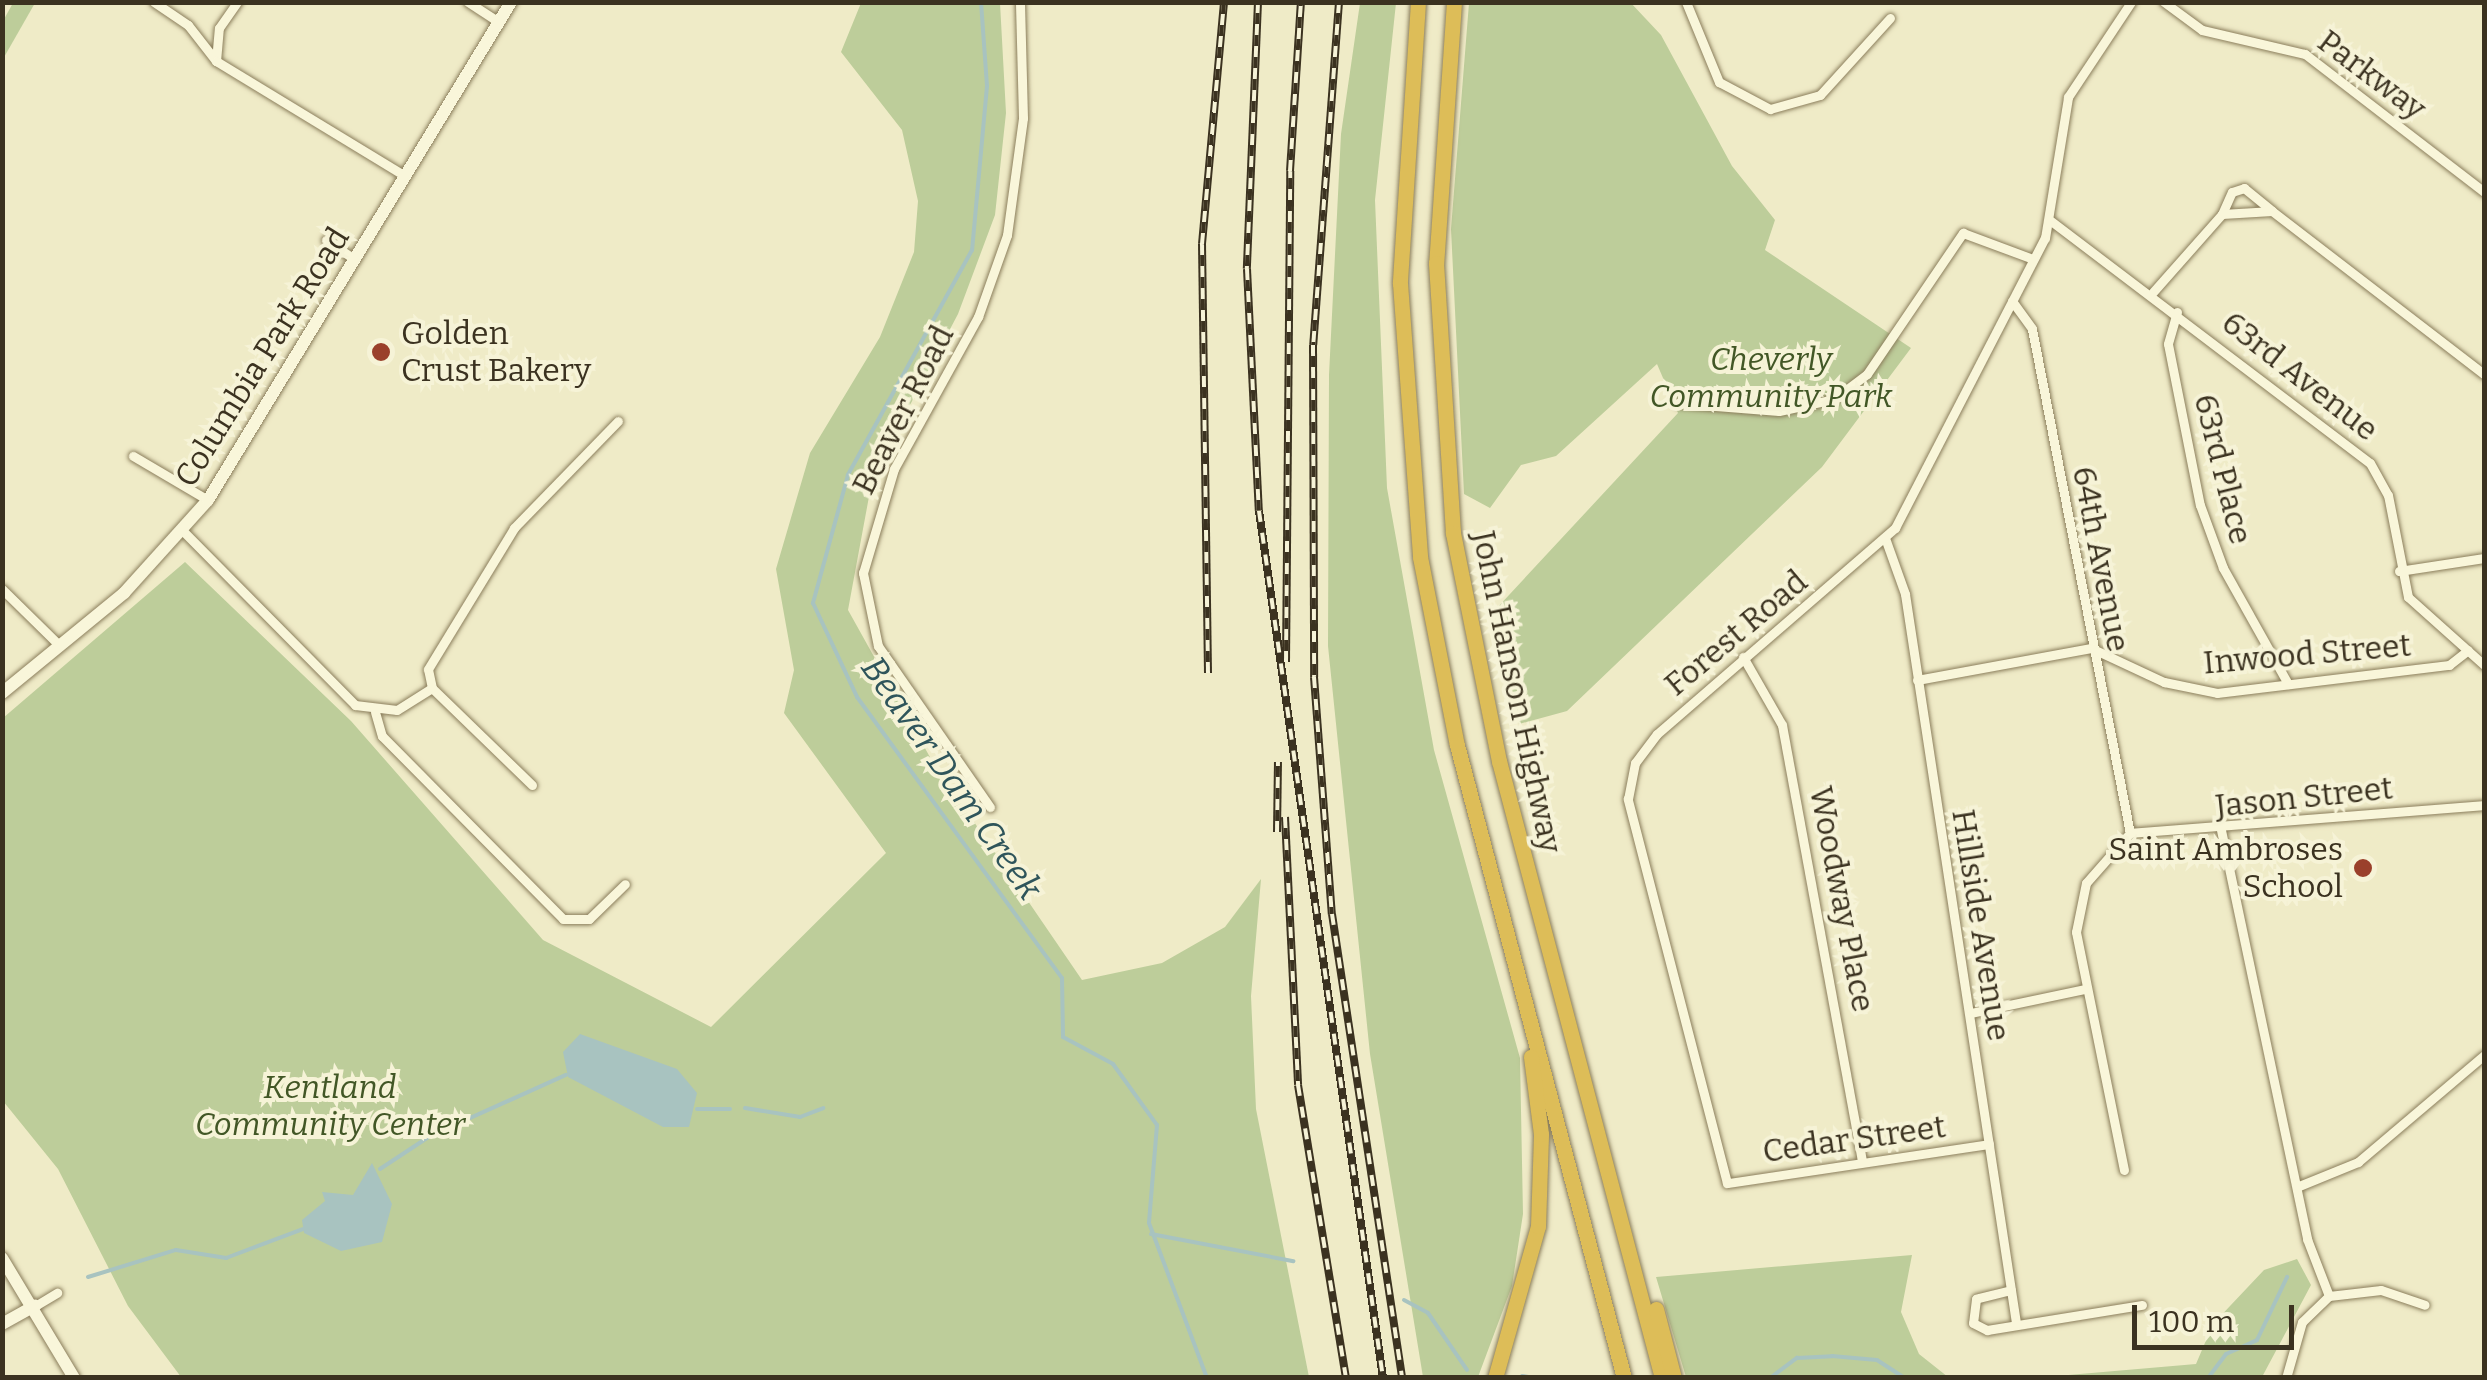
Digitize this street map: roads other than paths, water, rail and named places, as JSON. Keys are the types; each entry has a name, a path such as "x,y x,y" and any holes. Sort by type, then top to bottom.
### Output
{"highway":[{"name":"John Hanson Highway","path":"1418,2 1401,203 1406,441 1447,706 1624,1378"},
{"name":"John Hanson Highway","path":"1454,2 1436,263 1453,534 1499,761 1630,1244 1662,1378"},
{"path":"1494,1378 1525,1295 1541,1202 1540,1113 1515,965"},
{"path":"1630,1244 1674,1378"}],"street":[{"path":"154,2 188,24 216,61 405,176"},
{"path":"216,61 219,28 238,2"},
{"path":"468,2 498,22"},
{"name":"Columbia Park Road","path":"2,693 60,646 184,531 208,500 510,2"},
{"name":"Beaver Road","path":"990,807 878,646 863,574 894,469 978,318 1007,235 1023,118 1020,2"},
{"path":"1686,2 1719,82 1740,100 1780,110 1820,96 1890,18"},
{"name":"Forest Road","path":"1727,1183 1628,799 1644,748 1743,656 1785,631 1885,538 2012,302 2051,221 2068,97 2131,2"},
{"name":"Parkway","path":"2164,2 2202,30 2305,54 2484,192"},
{"path":"2154,292 2222,214 2232,192 2244,188 2484,374"},
{"path":"2222,214 2272,212"},
{"name":"63rd Avenue","path":"2051,221 2154,292 2370,463 2388,495 2399,571 2417,607 2484,665"},
{"path":"1678,403 1779,411 1834,399 1875,364 1963,233 2033,259"},
{"path":"326,240 354,259"},
{"name":"64th Avenue","path":"2012,302 2032,330 2130,833"},
{"name":"63rd Place","path":"2177,312 2168,344 2200,506 2223,568 2288,684"},
{"path":"532,786 432,688 434,656 490,562 618,421"},
{"path":"133,456 208,500"},
{"path":"184,531 332,686 375,712 382,736 564,919 589,919 625,884"},
{"name":"Hillside Avenue","path":"1885,538 1902,578 2016,1324"},
{"path":"2399,571 2484,558"},
{"path":"2,589 60,646"},
{"path":"1918,680 2091,648"},
{"name":"Inwood Street","path":"2091,648 2202,692 2450,665 2468,650"},
{"name":"Woodway Place","path":"1743,656 1782,725 1862,1162"},
{"path":"375,712 432,688"},
{"name":"Jason Street","path":"2130,833 2221,830 2484,805"},
{"path":"2221,830 2299,1186 2328,1296"},
{"path":"2124,1170 2086,989 2080,898 2130,833"},
{"path":"1971,1013 2086,989"},
{"path":"2299,1186 2358,1162 2484,1055"},
{"name":"Cedar Street","path":"1727,1183 1989,1144"},
{"path":"2,1258 35,1306 74,1378"},
{"path":"2011,1290 1982,1296 1968,1314 1981,1329 2142,1305"},
{"path":"2286,1378 2302,1322 2328,1296 2381,1290 2425,1305"},
{"path":"2,1324 57,1293"}],"water":[{"path":"580,1034 677,1069 697,1093 689,1127 663,1127 568,1077 563,1052"},
{"path":"372,1163 392,1204 382,1242 341,1251 304,1233 302,1220 325,1201 322,1192 353,1195"}],"waterway":[{"name":"Beaver Dam Creek","path":"981,2 987,86 972,250 848,475 813,603 857,697 1062,978 1063,1037 1113,1064 1157,1125 1149,1223 1207,1378"},
{"path":"380,1169 430,1136 566,1075"},
{"path":"745,1108 800,1117 823,1108"},
{"path":"697,1109 730,1109"},
{"path":"88,1277 176,1250 226,1258 303,1229"},
{"path":"1151,1234 1293,1261"},
{"path":"2208,1378 2226,1354 2257,1340 2287,1277"},
{"path":"1404,1300 1428,1313 1467,1370"},
{"path":"1770,1378 1797,1358 1832,1356 1877,1360 1905,1378"},
{"path":"1522,1376 1535,1378"}],"railway":[{"path":"1208,673 1202,244 1224,2"},
{"path":"1258,2 1247,269 1259,511 1383,1378"},
{"path":"1286,662 1290,171 1301,2"},
{"path":"1339,2 1313,345 1314,677 1332,914 1402,1378"},
{"path":"1277,832 1278,762"},
{"path":"1285,817 1298,1085 1346,1378"}],"place":[{"name":"Golden Crust Bakery","path":"381,352"},
{"name":"Saint Ambroses School","path":"2363,868"}],"park label":[{"name":"Cheverly Community Park","path":"1771,378"},
{"name":"Kentland Community Center","path":"330,1106"}]}
